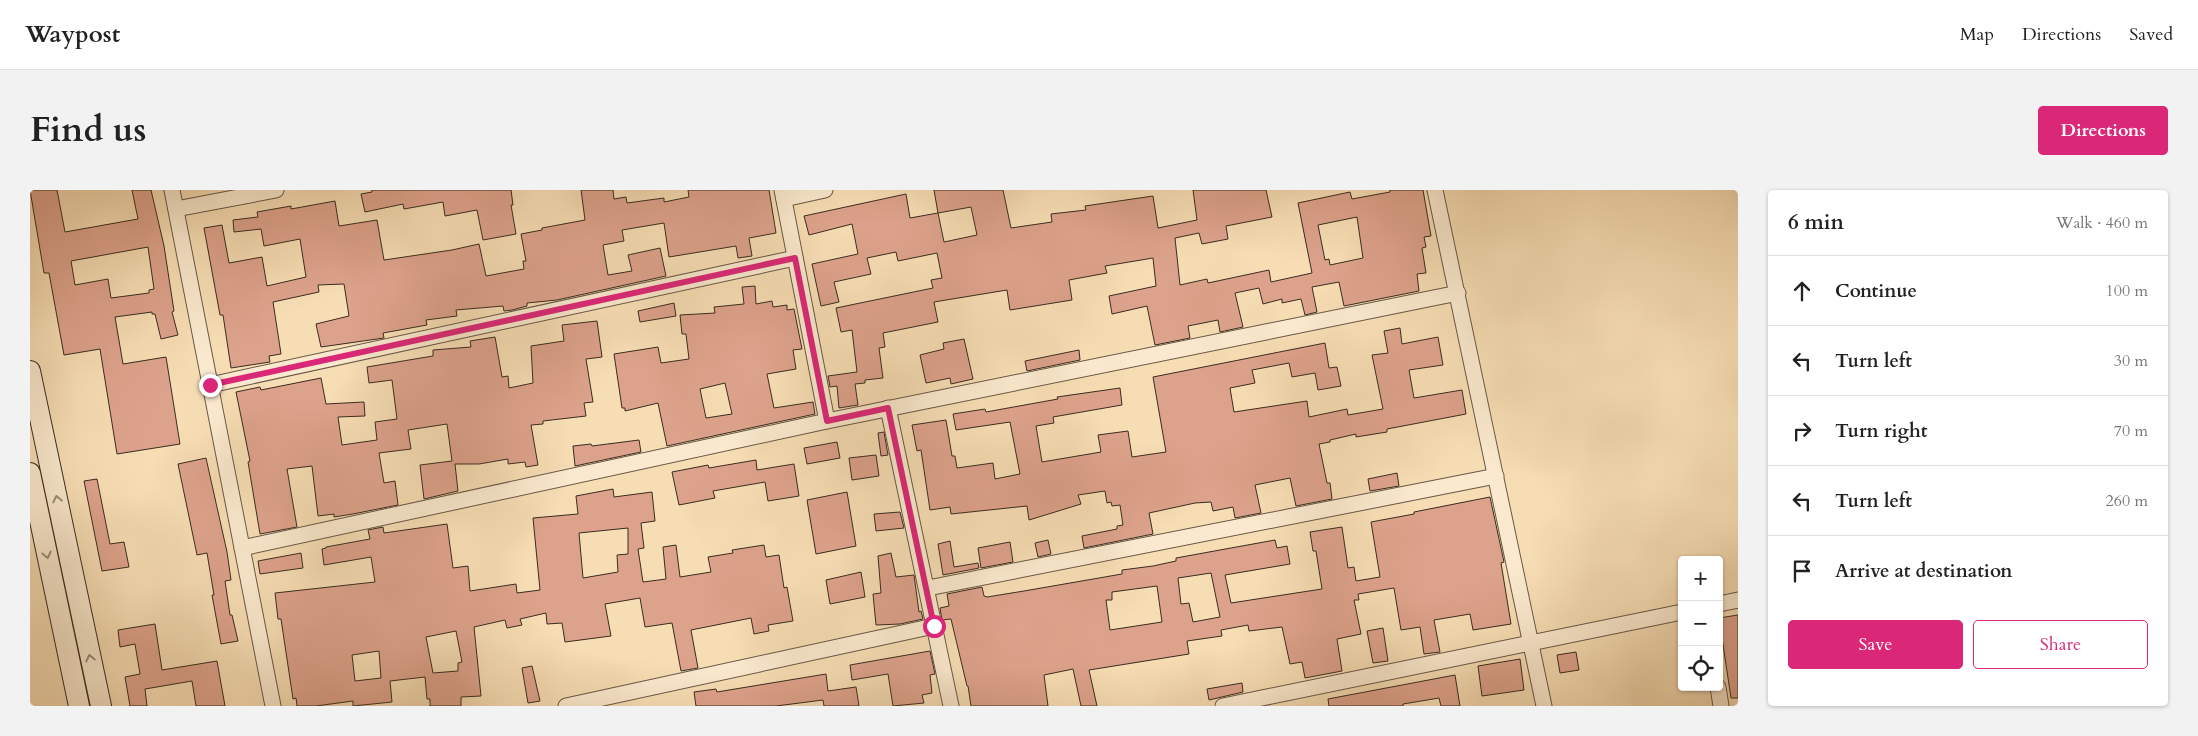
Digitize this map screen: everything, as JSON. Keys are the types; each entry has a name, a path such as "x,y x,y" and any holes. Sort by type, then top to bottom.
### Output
{"main road":[{"path":"30,370 100,706"},
{"path":"30,473 79,706"}],"street":[{"path":"172,190 273,706"},
{"path":"176,209 276,190"},
{"path":"825,190 783,195 827,421"},
{"path":"1435,190 1544,706"},
{"path":"210,385 795,258"},
{"path":"242,548 888,408 1458,293"},
{"path":"888,408 928,588 950,706"},
{"path":"928,588 1496,476"},
{"path":"1723,603 1738,600"},
{"path":"1223,706 1678,613"},
{"path":"566,706 934,626"},
{"path":"1719,691 1721,706"}],"building":[{"path":"30,190 57,190 65,232 138,219 132,190 151,190 164,246 174,311 172,312 178,335 161,339 155,314 152,314 152,312 115,317 123,364 166,357 180,444 117,454 100,349 64,355 49,273 44,273","holes":["148,247 154,289 149,290 149,293 111,298 108,279 75,285 71,261"]},
{"path":"372,190 511,190 513,205 511,205 516,234 483,240 477,210 445,216 443,202 404,209 403,204 365,212 361,194 372,192"},
{"path":"581,190 613,190 614,199 626,197 627,203 664,198 664,202 689,197 688,190 769,190 776,233 749,238 752,256 738,258 736,246 669,257 664,223 622,230 624,241 603,245 608,275 632,271 628,255 660,248 666,276 557,300 527,303 527,306 512,310 504,311 503,306 456,310 457,316 426,320 427,325 383,333 384,338 321,347 316,324 349,316 344,284 318,285 319,292 273,302 281,354 269,356 270,362 231,368 223,315 220,315 204,228 222,225 229,263 262,257 267,286 306,277 300,239 264,246 261,229 234,232 233,220 258,217 257,212 291,206 291,209 335,201 339,226 377,220 384,260 479,244 486,276 524,269 523,261 526,261 521,234 585,220"},
{"path":"934,190 1003,190 1011,228 1052,222 1051,214 1086,210 1085,206 1153,196 1158,228 1197,220 1193,190 1266,190 1272,217 1226,226 1228,239 1202,244 1199,233 1175,238 1180,285 1207,279 1208,283 1269,270 1271,282 1312,273 1298,203 1350,192 1352,199 1390,192 1390,190 1423,190 1431,236 1424,237 1426,247 1422,248 1426,273 1417,274 1419,291 1344,306 1339,282 1312,287 1317,312 1305,315 1301,299 1282,303 1282,299 1263,304 1259,288 1235,293 1243,327 1220,332 1218,320 1188,326 1190,338 1155,345 1147,306 1112,314 1109,296 1156,286 1153,258 1105,266 1107,273 1069,280 1072,300 1010,310 1007,290 934,302 938,322 883,333 885,347 879,348 883,378 865,380 865,383 855,384 858,405 839,408 837,386 830,387 828,376 857,372 852,330 841,332 836,308 933,288 931,280 942,278 937,253 898,261 896,252 867,258 871,274 834,282 839,302 821,306 812,264 858,254 852,224 809,235 804,216 906,194 910,218 938,213","holes":["971,207 977,235 944,242 938,213","1357,217 1363,258 1330,265 1329,259 1325,260 1318,225"]},
{"path":"755,286 756,304 772,301 773,307 787,305 787,310 794,309 802,349 793,350 796,369 767,374 774,408 813,402 815,414 667,446 658,403 625,411 625,408 622,408 614,354 658,347 661,363 689,359 686,334 682,334 680,315 715,313 714,307 744,304 742,287","holes":["725,383 732,414 706,418 700,389"]},
{"path":"674,303 676,316 640,322 638,311"},
{"path":"597,321 602,357 586,359 593,402 584,403 586,416 543,421 543,424 531,425 538,465 526,467 525,462 508,464 508,459 479,464 455,464 458,491 424,499 420,465 452,461 447,424 408,430 411,449 379,453 384,483 395,481 398,505 334,517 334,514 318,516 312,466 287,469 297,527 260,534 248,462 250,461 236,392 260,387 261,390 321,378 326,404 364,402 365,416 338,417 342,445 377,440 375,422 397,419 392,380 369,383 367,367 433,356 433,350 471,347 470,341 495,337 502,377 508,376 509,388 533,383 531,346 564,341 562,325"},
{"path":"1400,328 1402,344 1438,337 1443,365 1409,370 1414,398 1462,390 1466,414 1387,429 1387,432 1356,437 1356,434 1319,444 1327,483 1330,483 1332,499 1296,506 1290,478 1255,485 1261,513 1235,518 1233,507 1213,511 1211,502 1195,503 1149,513 1153,534 1084,548 1082,536 1117,529 1117,526 1123,525 1120,505 1112,506 1111,502 1107,503 1105,491 1078,495 1081,504 1029,520 1027,506 951,514 950,507 930,510 921,450 917,451 912,425 946,420 952,456 955,456 957,468 993,463 995,479 1020,474 1010,422 956,430 953,414 985,409 986,412 1058,399 1057,397 1120,388 1122,405 1053,417 1054,423 1036,426 1042,462 1101,452 1098,435 1128,431 1132,457 1166,452 1153,377 1325,343 1329,368 1337,367 1341,386 1318,390 1315,373 1292,377 1289,363 1252,370 1255,383 1230,388 1234,412 1307,401 1309,417 1347,409 1348,415 1383,409 1372,355 1388,353 1384,331"},
{"path":"964,339 973,379 951,384 950,378 926,383 920,355 944,349 943,343"},
{"path":"1079,350 1080,360 1027,371 1025,361"},
{"path":"884,432 888,455 881,456 878,433"},
{"path":"639,440 641,452 575,466 573,446 591,444 592,446"},
{"path":"837,442 840,458 807,464 804,448"},
{"path":"876,455 879,476 852,480 849,458"},
{"path":"206,458 227,552 231,580 225,581 230,615 232,615 238,641 221,644 207,553 197,555 178,464"},
{"path":"756,460 757,470 794,464 799,496 768,501 765,482 713,491 715,498 679,505 672,472 708,465 709,468"},
{"path":"1397,473 1399,486 1370,491 1368,479"},
{"path":"97,479 110,544 124,542 129,567 102,571 84,481"},
{"path":"613,489 614,497 652,492 655,521 641,523 644,548 638,549 643,582 666,579 663,547 676,545 680,577 711,572 708,557 733,553 732,550 764,545 766,557 779,555 784,588 787,587 793,621 768,625 769,631 754,634 751,618 691,630 698,668 681,671 672,623 645,627 640,598 605,604 611,636 565,642 562,623 547,624 546,613 520,619 522,625 507,628 505,620 474,627 481,696 461,697 461,706 430,706 430,699 427,699 425,677 390,681 392,702 353,706 353,701 316,706 297,706 296,698 293,699 281,619 278,619 275,593 375,582 371,557 324,565 322,549 370,539 368,530 383,527 384,533 447,524 453,568 468,566 470,591 516,584 517,593 540,590 533,518 578,514 576,496","holes":["628,528 628,554 617,555 618,572 583,578 579,533","456,631 462,662 458,663 458,671 433,673 426,637","379,651 381,678 355,681 352,655"]},
{"path":"847,492 856,546 816,554 807,500"},
{"path":"1490,497 1504,562 1501,563 1511,624 1473,630 1470,614 1434,620 1440,652 1424,654 1420,627 1401,630 1394,588 1358,594 1359,600 1354,600 1361,634 1337,639 1342,671 1305,678 1302,662 1290,664 1282,627 1249,631 1248,625 1221,630 1222,636 1187,641 1189,654 1089,670 1097,706 1081,706 1073,669 1044,675 1048,706 971,706 968,686 951,619 942,620 940,608 949,606 947,594 982,587 984,596 987,597 1024,591 1122,574 1122,570 1176,561 1176,558 1275,540 1277,548 1287,546 1290,564 1225,575 1231,603 1322,589 1316,551 1313,551 1310,532 1342,527 1348,568 1354,567 1356,581 1380,577 1371,522 1414,514 1414,512","holes":["1211,573 1220,617 1193,622 1189,603 1181,604 1178,578","1157,586 1162,622 1110,630 1106,600 1112,600 1112,592"]},
{"path":"900,512 904,528 876,531 874,514"},
{"path":"1048,540 1051,554 1038,557 1035,543"},
{"path":"950,541 954,567 978,563 979,568 943,575 938,544"},
{"path":"1010,542 1013,562 981,568 978,548"},
{"path":"301,553 303,568 260,574 258,561"},
{"path":"891,553 896,577 914,575 919,612 921,611 923,619 900,624 876,625 873,594 881,593 878,556"},
{"path":"861,572 865,597 830,604 826,580"},
{"path":"1738,615 1738,698 1731,698 1723,645 1723,617"},
{"path":"155,624 162,670 217,661 225,706 196,706 192,681 145,689 147,706 130,706 125,677 140,674 135,644 120,647 118,630"},
{"path":"1383,628 1388,661 1373,663 1367,631"},
{"path":"930,651 935,674 930,675 932,693 922,695 924,703 893,706 888,674 852,680 850,665"},
{"path":"1576,652 1579,670 1560,673 1557,655"},
{"path":"1520,659 1524,690 1482,696 1478,666"},
{"path":"532,666 540,701 528,703 522,668"},
{"path":"826,674 828,691 856,687 859,706 824,706 823,700 776,706 696,706 694,692 716,689 717,692"},
{"path":"1455,675 1460,706 1441,706 1439,698 1403,704 1403,706 1329,706 1328,699"},
{"path":"1242,683 1243,692 1209,700 1207,689"}],"route":[{"path":"210,385 795,258 827,421 888,408 928,588 934,626"}]}
